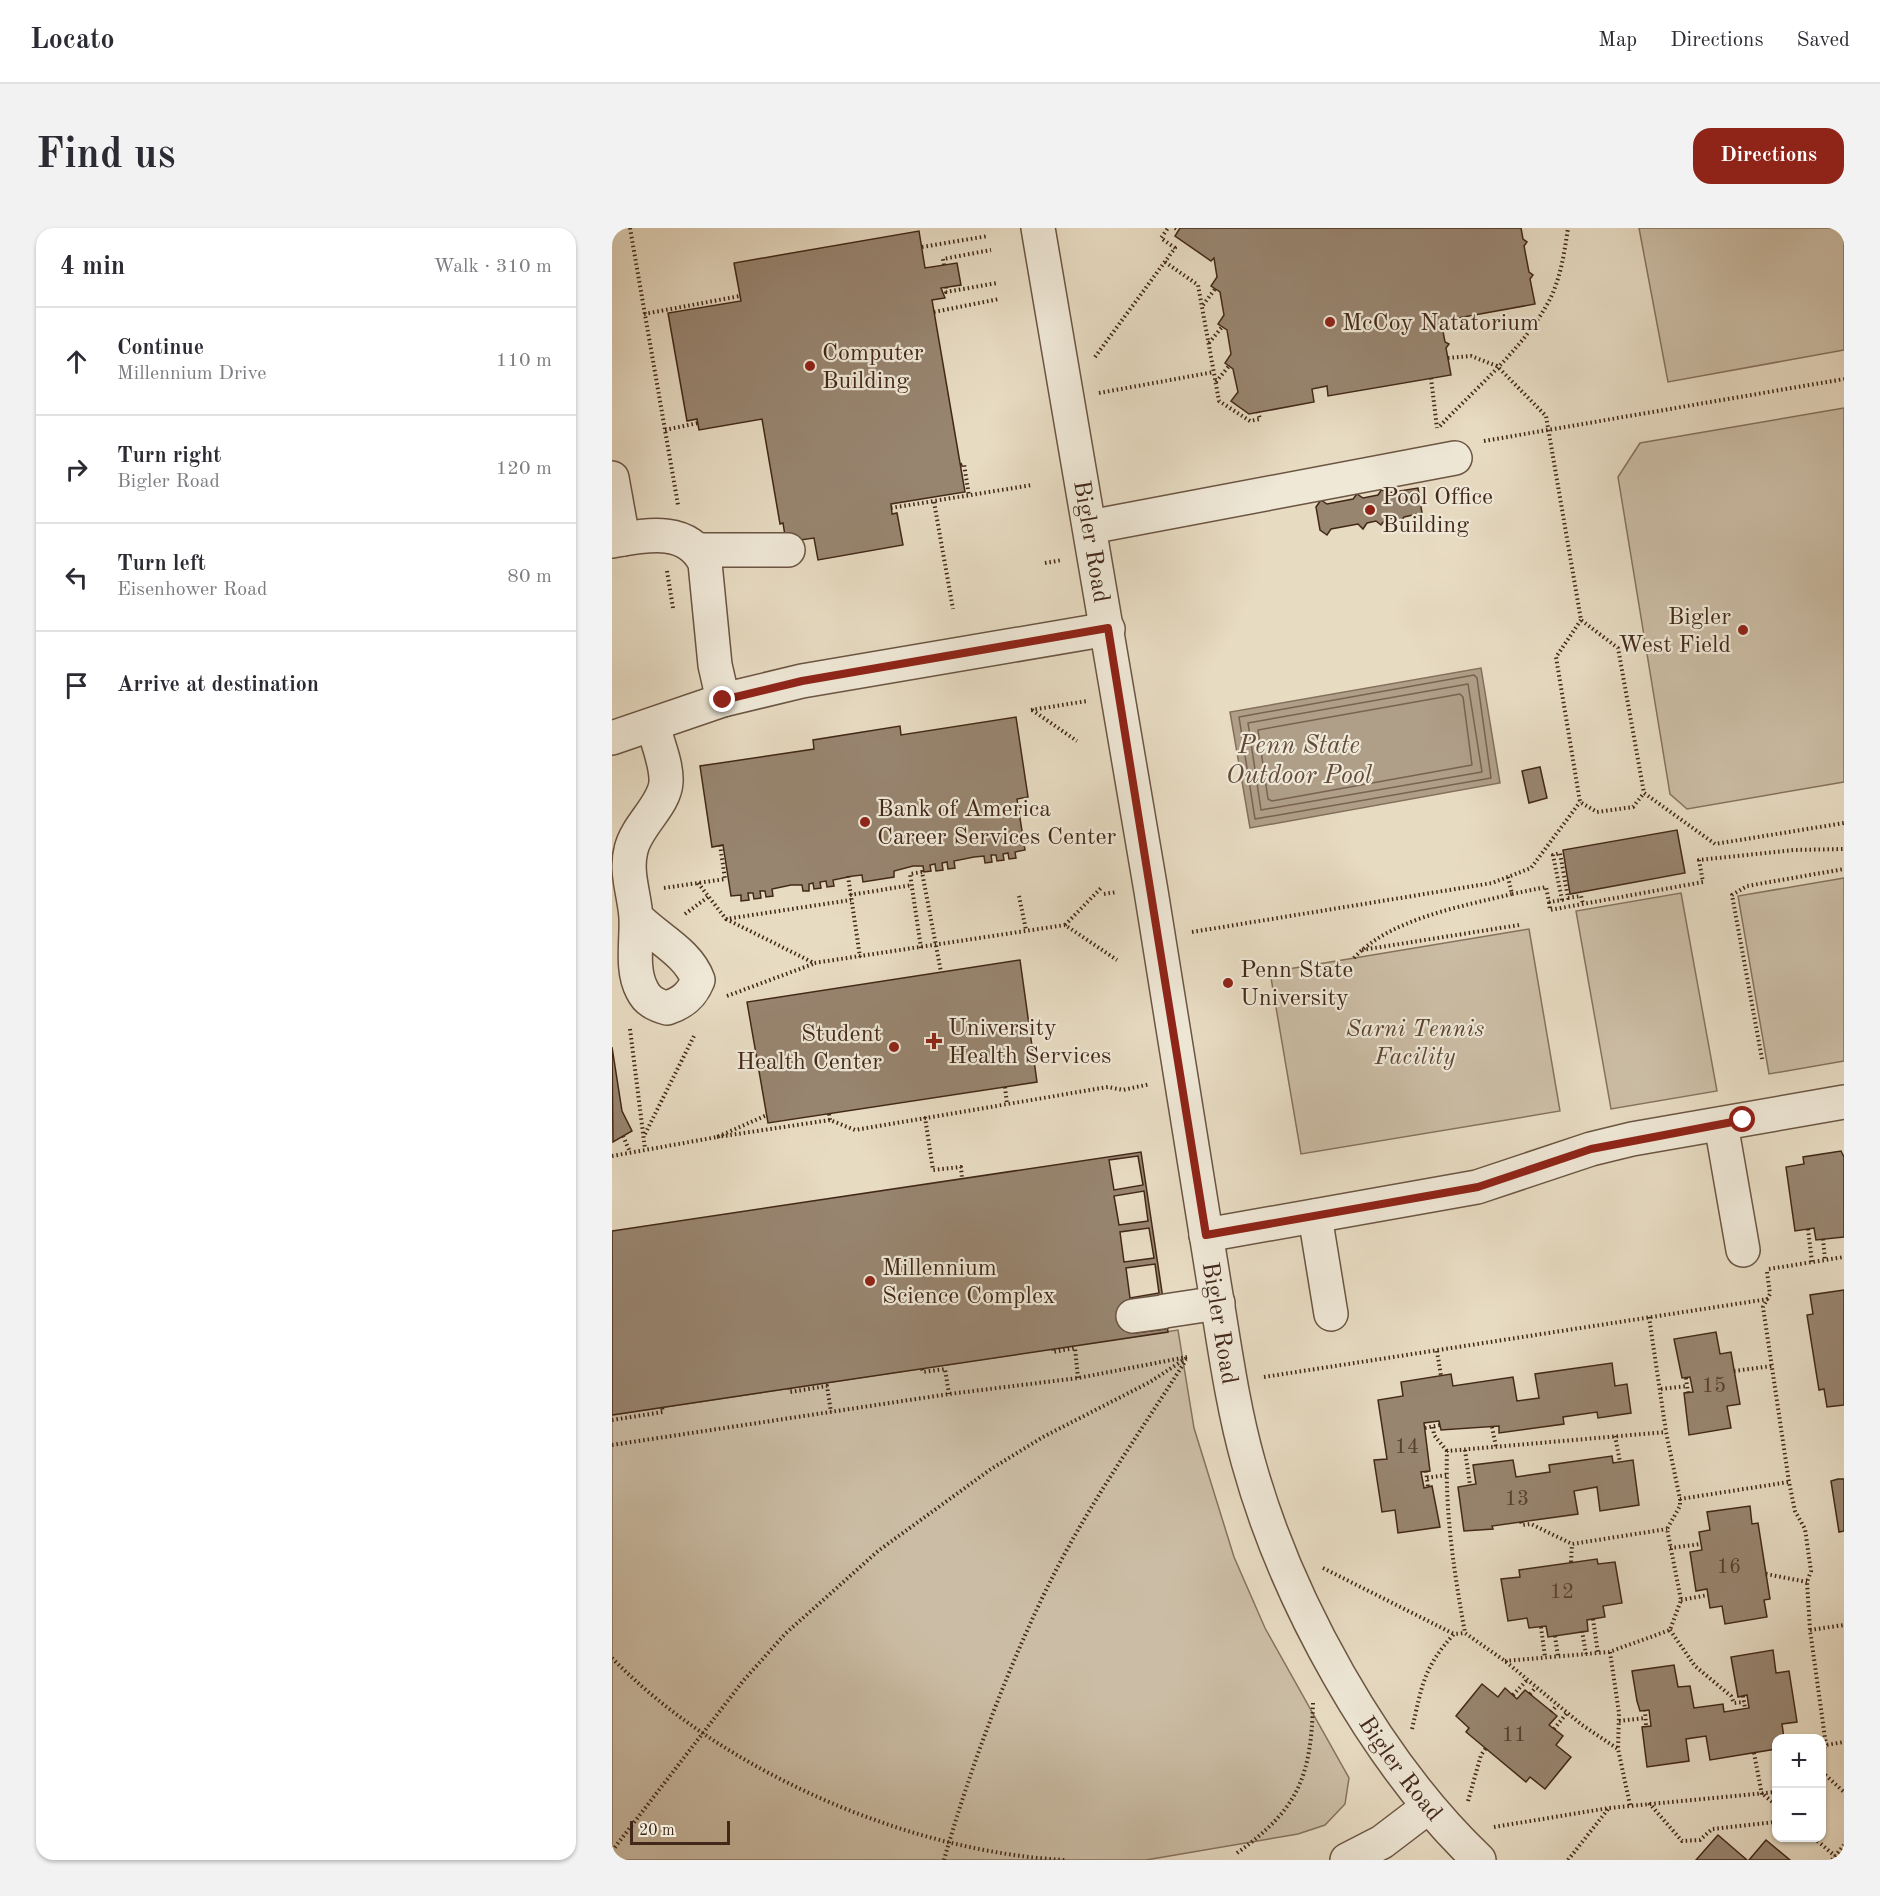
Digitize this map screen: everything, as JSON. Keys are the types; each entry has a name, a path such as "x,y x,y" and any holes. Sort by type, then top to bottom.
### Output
{"street":[{"name":"Bigler Road","path":"1038,228 1108,628 1206,1235 1247,1460 1273,1536 1304,1607 1359,1708 1386,1752 1428,1807 1479,1860"},
{"path":"1090,527 1455,458"},
{"path":"612,478 617,540 673,536 689,541 699,550 705,563 715,665 723,700"},
{"path":"699,550 788,550"},
{"path":"612,738 723,700 813,678 1108,628"},
{"path":"644,903 629,867 630,851 642,824 663,796 666,783 653,724"},
{"path":"1206,1235 1478,1187 1591,1149 1844,1102"},
{"path":"1721,1124 1743,1250"},
{"path":"1316,1216 1331,1314"},
{"path":"1153,1313 1218,1303"},
{"path":"1347,1860 1382,1842 1428,1807"}],"path":[{"path":"630,228 678,507 677,516"},
{"path":"1090,363 1175,248 1161,238 1168,228"},
{"path":"1415,466 1438,429 1530,330 1546,308 1563,261 1568,228"},
{"path":"922,247 988,236"},
{"path":"944,265 942,259 991,250"},
{"path":"1165,262 1198,285 1220,401 1250,421 1260,419 1258,412"},
{"path":"946,287 946,292 997,283"},
{"path":"1202,306 1215,289"},
{"path":"644,314 705,305 740,296"},
{"path":"934,312 999,299"},
{"path":"1209,344 1222,327"},
{"path":"1448,358 1471,356 1497,366 1546,416 1581,620 1618,648 1644,793 1714,844 1844,823"},
{"path":"1216,381 1229,366"},
{"path":"1095,394 1214,372"},
{"path":"1431,378 1438,429"},
{"path":"1549,429 1844,379"},
{"path":"1232,410 1237,405"},
{"path":"665,430 698,423"},
{"path":"960,465 964,464 969,496"},
{"path":"891,508 1032,485"},
{"path":"934,501 953,609"},
{"path":"1185,933 1492,883 1531,868 1580,802 1556,657 1581,620"},
{"path":"1070,704 1031,710 1077,741"},
{"path":"1580,802 1597,812 1633,807 1644,793"},
{"path":"644,903 698,883 725,879 723,853 720,845"},
{"path":"1354,958 1361,950 1382,936 1407,924 1512,894 1546,887 1550,910 1703,882 1699,860 1785,851 1844,849"},
{"path":"1549,902 1562,900 1553,855 1560,853 1568,898 1581,896 1583,904"},
{"path":"1761,1059 1732,895 1747,886 1844,869"},
{"path":"921,948 910,874 918,870 922,872 940,972"},
{"path":"848,876 860,957"},
{"path":"1508,877 1512,894"},
{"path":"698,883 726,920 813,963"},
{"path":"726,920 912,885"},
{"path":"726,996 813,963 1065,925 1102,887"},
{"path":"1019,896 1026,930"},
{"path":"695,906 708,897"},
{"path":"1065,925 1117,960"},
{"path":"1361,950 1520,925"},
{"path":"629,1019 645,1149"},
{"path":"644,1136 700,1024"},
{"path":"612,1156 830,1120 855,1130 1108,1087 1124,1090 1159,1083"},
{"path":"1005,1087 1007,1104"},
{"path":"830,1114 830,1120"},
{"path":"717,1137 767,1115"},
{"path":"925,1117 933,1170 960,1167 962,1179"},
{"path":"623,1136 630,1152"},
{"path":"1808,1229 1812,1262"},
{"path":"1823,1239 1825,1260"},
{"path":"1743,1250 1767,1270 1844,1257"},
{"path":"1254,1378 1769,1297 1763,1307 1789,1482 1795,1511 1805,1528 1811,1571 1807,1582 1810,1630 1824,1734"},
{"path":"1649,1317 1666,1432 1680,1499 1680,1506 1667,1528 1680,1600 1670,1630"},
{"path":"1053,1349 1053,1352 1075,1348 1078,1378"},
{"path":"1437,1351 1441,1376"},
{"path":"612,1444 949,1394 1078,1378 1188,1357"},
{"path":"612,1851 700,1734 785,1634 878,1551 991,1469 1043,1437 1150,1382 1188,1357"},
{"path":"944,1860 981,1747 1053,1576 1095,1504 1188,1357"},
{"path":"1734,1371 1772,1366"},
{"path":"922,1369 922,1372 945,1369 949,1394"},
{"path":"1686,1378 1688,1393"},
{"path":"790,1388 790,1392 826,1386 831,1412"},
{"path":"1661,1389 1687,1386"},
{"path":"612,1420 663,1412 662,1407"},
{"path":"1425,1428 1440,1425"},
{"path":"1433,1427 1434,1435 1447,1451 1450,1544 1465,1633"},
{"path":"1492,1427 1496,1447"},
{"path":"1447,1451 1666,1432"},
{"path":"1615,1436 1620,1462"},
{"path":"1465,1450 1470,1485"},
{"path":"1426,1471 1428,1487"},
{"path":"1427,1478 1446,1475"},
{"path":"1680,1499 1789,1482"},
{"path":"1521,1522 1522,1525 1531,1524 1572,1544 1667,1528"},
{"path":"1571,1562 1572,1544"},
{"path":"1670,1548 1701,1544"},
{"path":"1322,1567 1454,1634 1465,1633 1505,1661 1567,1713 1618,1749"},
{"path":"1766,1574 1807,1582"},
{"path":"1680,1600 1708,1595"},
{"path":"1593,1618 1598,1653"},
{"path":"1810,1630 1844,1625"},
{"path":"1541,1627 1545,1658"},
{"path":"1505,1661 1610,1652 1670,1630"},
{"path":"1670,1630 1695,1666 1731,1696 1734,1703 1744,1702"},
{"path":"1582,1631 1586,1654"},
{"path":"1410,1738 1423,1679 1434,1655 1454,1634"},
{"path":"1555,1636 1558,1656"},
{"path":"1610,1652 1619,1721 1618,1749 1630,1805"},
{"path":"612,1658 658,1702 700,1734 796,1787 885,1822 950,1841 1005,1854 1065,1860"},
{"path":"1513,1695 1527,1680"},
{"path":"1530,1694 1536,1687"},
{"path":"1743,1696 1745,1708"},
{"path":"1237,1853 1269,1830 1286,1810 1308,1760 1313,1703"},
{"path":"1551,1712 1557,1705"},
{"path":"1644,1710 1646,1726"},
{"path":"1554,1729 1567,1713"},
{"path":"1619,1721 1645,1718"},
{"path":"1826,1745 1844,1742"},
{"path":"1467,1806 1481,1755 1486,1748"},
{"path":"1754,1753 1763,1795 1772,1802"},
{"path":"1826,1776 1844,1792"},
{"path":"1488,1828 1630,1805 1772,1793"},
{"path":"1649,1803 1682,1841 1700,1840 1712,1829 1772,1822"},
{"path":"1568,1860 1610,1808"},
{"path":"1818,1842 1833,1858 1844,1845"}],"green space":[{"path":"1639,228 1844,228 1844,350 1668,382"},
{"name":"Bigler West Field","path":"1844,408 1844,782 1687,809 1670,794 1618,477 1640,443"},
{"path":"1844,878 1844,1061 1769,1074 1738,896"},
{"path":"1681,893 1717,1091 1611,1109 1576,911"},
{"name":"Sarni Tennis Facility","path":"1529,929 1560,1111 1301,1154 1270,972"},
{"path":"1178,1330 1194,1428 1234,1557 1265,1628 1349,1778 1345,1804 1325,1825 1298,1834 1146,1860 612,1860 612,1415"}],"water":[{"name":"Penn State Outdoor Pool","path":"1481,668 1500,783 1250,828 1230,712"}],"building":[{"name":"McCoy Natatorium","path":"1180,228 1521,228 1523,239 1527,242 1524,246 1529,272 1533,275 1530,279 1535,304 1441,321 1445,342 1449,344 1446,348 1451,375 1328,396 1327,386 1312,389 1314,402 1249,414 1231,401 1238,392 1233,369 1225,363 1231,354 1227,330 1218,324 1224,315 1220,292 1211,286 1217,277 1214,258 1211,261 1175,236"},
{"name":"Computer Building","path":"919,231 925,268 957,263 961,285 941,288 945,298 932,300 965,492 891,504 892,514 897,513 903,545 818,560 814,538 786,542 783,523 780,524 762,419 699,430 697,419 687,421 668,313 741,301 734,263"},
{"name":"Pool Office Building","path":"1418,488 1422,513 1404,517 1400,522 1394,518 1385,520 1381,525 1376,521 1367,523 1363,529 1358,524 1331,529 1327,535 1320,530 1316,507 1321,500 1327,504 1353,499 1357,494 1363,498 1378,495 1382,489 1387,493"},
{"name":"Bank of America Career Services Center","path":"1016,717 1028,797 1017,799 1025,850 1015,852 1016,858 1009,859 1008,853 1003,854 1004,860 997,861 996,855 991,855 992,862 985,863 984,856 974,857 954,861 955,868 948,869 947,862 942,863 943,870 936,871 935,864 930,865 931,871 924,872 923,866 913,866 894,871 894,877 863,882 862,875 853,876 833,880 834,886 827,887 826,881 820,882 821,888 814,889 813,883 809,884 809,891 803,891 802,885 791,885 772,889 773,896 766,897 765,891 760,891 761,898 754,899 753,893 748,893 749,900 741,901 741,895 731,896 723,845 712,847 700,766 814,749 813,740 900,726 901,735"},
{"path":"1540,767 1547,798 1529,803 1522,771"},
{"path":"1677,830 1685,873 1570,894 1563,850"},
{"name":"Student Health Center","path":"1020,960 1037,1082 768,1123 747,1002"},
{"path":"612,1047 622,1111 632,1131 613,1142"},
{"path":"1841,1151 1844,1157 1844,1237 1816,1240 1814,1228 1795,1231 1786,1167 1804,1164 1803,1157"},
{"name":"Millennium Science Complex","path":"1141,1152 1168,1332 612,1415 612,1231","holes":["1138,1156 1143,1185 1114,1190 1109,1160","1144,1191 1148,1221 1119,1225 1114,1196","1149,1228 1154,1258 1124,1262 1120,1232","1155,1264 1159,1293 1130,1298 1126,1268","1160,1299 1165,1329 1135,1333 1131,1304"]},
{"path":"1844,1290 1844,1405 1827,1407 1824,1389 1819,1390 1807,1315 1813,1314 1810,1295"},
{"path":"1716,1332 1720,1354 1731,1352 1740,1404 1727,1406 1731,1428 1689,1435 1684,1393 1693,1392 1690,1377 1682,1378 1674,1339"},
{"path":"1612,1363 1615,1386 1627,1384 1631,1413 1598,1418 1597,1412 1563,1417 1564,1424 1499,1433 1499,1426 1441,1430 1439,1421 1424,1423 1430,1471 1421,1472 1424,1488 1432,1486 1440,1527 1398,1533 1395,1510 1382,1512 1374,1460 1387,1459 1378,1400 1403,1396 1401,1382 1451,1374 1453,1386 1513,1377 1517,1401 1539,1398 1535,1374"},
{"path":"1612,1456 1613,1463 1633,1460 1639,1505 1600,1511 1597,1487 1574,1491 1578,1514 1492,1526 1493,1529 1464,1531 1458,1487 1476,1484 1473,1465 1513,1460 1516,1477 1550,1472 1549,1465"},
{"path":"1844,1479 1844,1531 1839,1532 1831,1481"},
{"path":"1750,1506 1752,1524 1758,1523 1770,1599 1764,1600 1767,1617 1725,1624 1722,1606 1710,1608 1707,1589 1696,1591 1690,1552 1702,1550 1699,1532 1710,1530 1707,1512"},
{"path":"1597,1559 1598,1564 1615,1562 1622,1603 1603,1606 1605,1617 1587,1620 1588,1631 1548,1637 1546,1626 1529,1628 1527,1618 1508,1621 1501,1579 1520,1577 1519,1570"},
{"path":"1773,1650 1776,1673 1789,1671 1797,1722 1782,1724 1783,1734 1772,1734 1772,1750 1710,1760 1706,1736 1686,1739 1689,1761 1647,1767 1642,1727 1651,1726 1649,1710 1640,1711 1632,1671 1674,1665 1678,1687 1690,1686 1694,1708 1723,1704 1724,1712 1749,1708 1747,1695 1738,1697 1731,1657"},
{"path":"1482,1684 1498,1697 1505,1688 1517,1699 1525,1690 1557,1716 1549,1725 1563,1736 1556,1745 1571,1757 1545,1789 1530,1777 1526,1782 1466,1732 1469,1728 1456,1716"},
{"path":"1718,1835 1740,1854 1747,1860 1696,1860"},
{"path":"1766,1840 1790,1860 1749,1860"}],"place":[{"name":"McCoy Natatorium","path":"1330,322"},
{"name":"Computer Building","path":"810,366"},
{"name":"Pool Office Building","path":"1370,510"},
{"name":"Bigler West Field","path":"1743,630"},
{"name":"Bank of America Career Services Center","path":"865,822"},
{"name":"Penn State University","path":"1228,983"},
{"name":"University Health Services","path":"934,1041"},
{"name":"Student Health Center","path":"894,1047"},
{"name":"Millennium Science Complex","path":"870,1281"}],"route":[{"path":"723,700 802,681 920,658 1108,628 1206,1235 1478,1187 1591,1149 1632,1139 1743,1120"}]}
